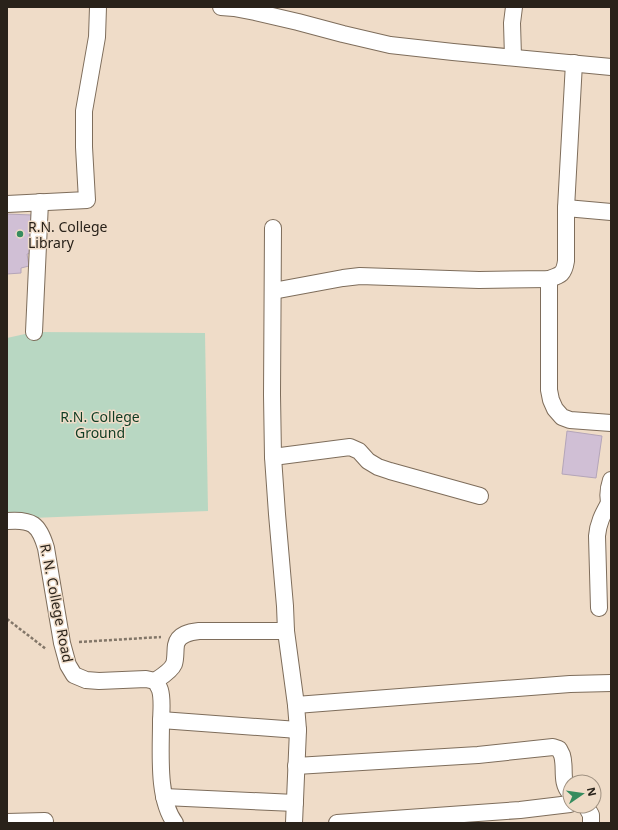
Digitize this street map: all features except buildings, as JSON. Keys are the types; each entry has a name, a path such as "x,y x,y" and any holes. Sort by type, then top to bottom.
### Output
{"street":[{"path":"7,204 87,200 84,147 84,111 97,37 98,7"},
{"path":"220,7 255,12 390,45 611,67"},
{"path":"513,57 512,23 514,7"},
{"path":"273,291 360,276 479,280 549,279 560,276 565,269 566,261 566,208 574,63"},
{"path":"34,332 40,202"},
{"path":"566,208 611,212"},
{"path":"274,228 272,395 273,457 286,631 298,730 294,823"},
{"path":"549,279 549,390 551,400 555,409 562,417 570,420 611,423"},
{"path":"273,457 350,447 359,451 368,461 378,467 480,496"},
{"path":"599,608 597,536 600,520 610,506 608,495 611,480"},
{"name":"R. N. College Road","path":"7,521 25,521 35,525 43,536 62,643 68,665 74,675 86,680 99,681 146,679 155,682"},
{"path":"175,823 171,818 164,797 160,765 161,701 160,690 155,682 173,665 176,643 182,635 199,631 286,631"},
{"path":"296,705 570,684 611,683"},
{"path":"161,720 298,730"},
{"path":"296,766 478,755 553,747 559,749 562,755 563,774"},
{"path":"164,797 295,803"},
{"path":"337,823 520,810 562,805"},
{"path":"7,822 45,821"}],"path":[{"path":"7,619 68,665"},
{"path":"62,643 182,635"}],"green space":[{"name":"R.N. College Ground","path":"34,332 205,333 208,511 7,519 7,338"}],"place":[{"name":"R.N. College Library","path":"20,234"}]}
